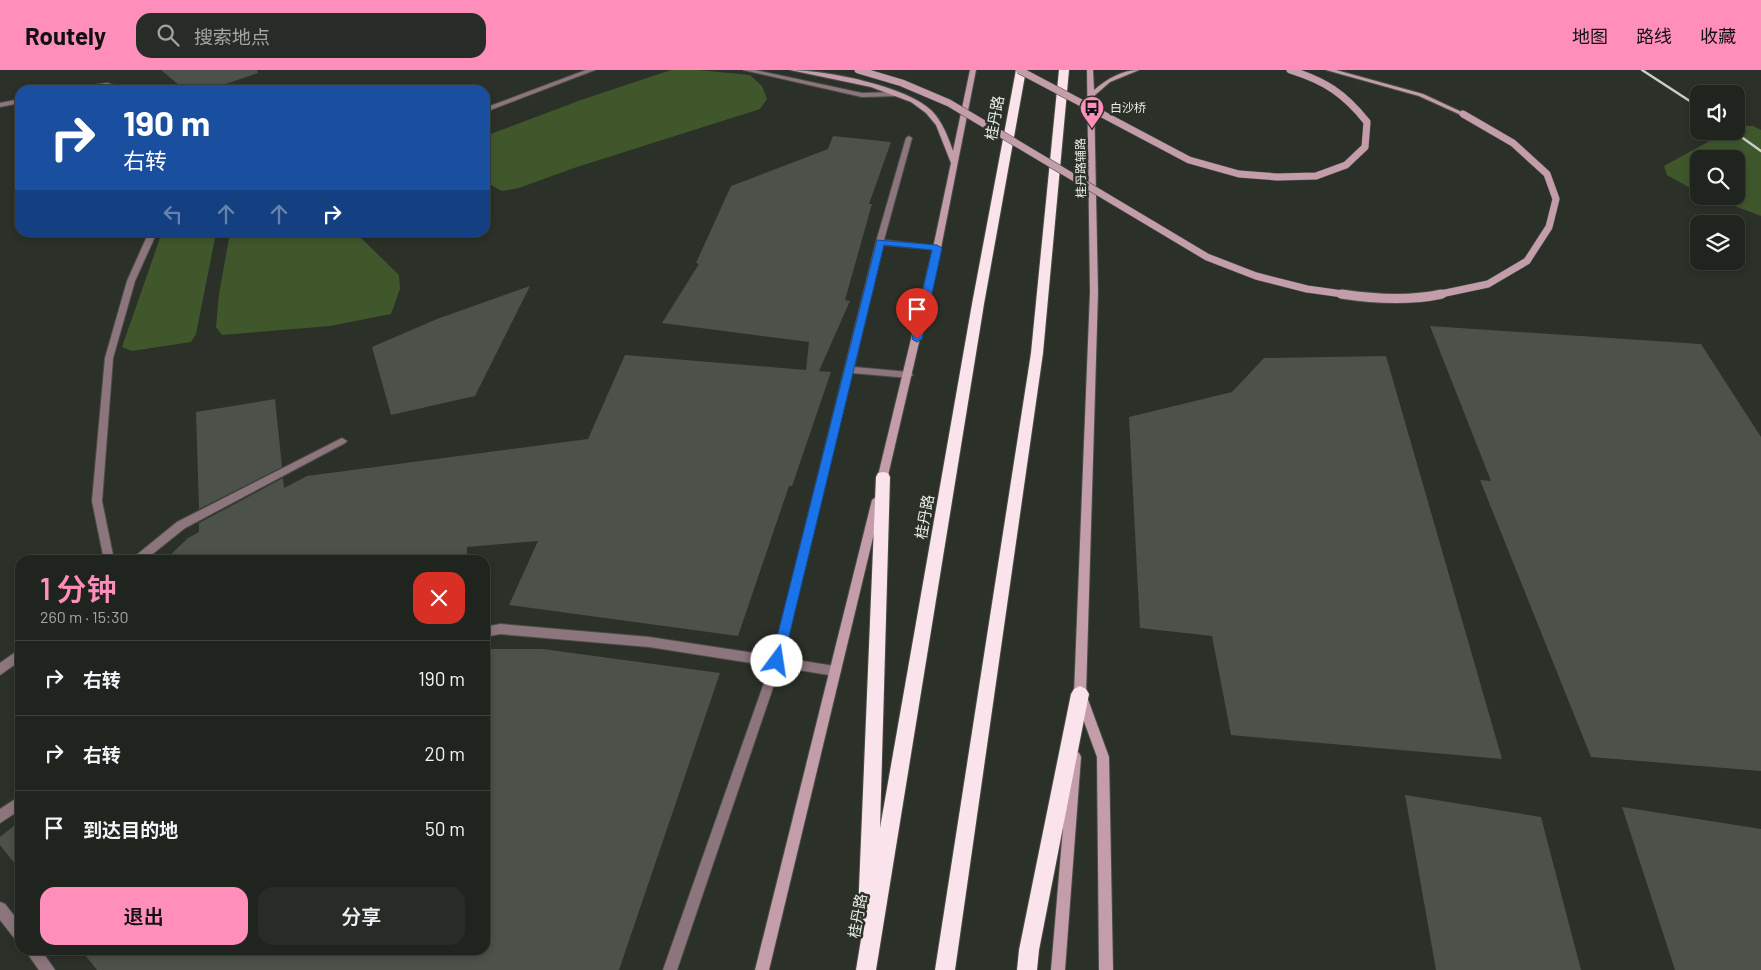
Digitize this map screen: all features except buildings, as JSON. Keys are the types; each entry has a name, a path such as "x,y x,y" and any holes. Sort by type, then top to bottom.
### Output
{"highway":[{"name":"桂丹路","path":"866,970 978,304 1020,70"},
{"path":"945,970 1037,353 1064,70"},
{"path":"866,970 883,477"},
{"path":"1027,970 1029,950 1080,694"}],"main road":[{"path":"793,70 858,82 898,94 921,106 938,122 955,165"},
{"path":"858,70 902,83 949,103 1207,257 1256,276 1367,298 1429,297 1488,284 1527,261 1549,228 1556,199 1547,174 1513,142 1463,114 1421,95 1329,70"},
{"path":"762,970 909,375 955,165 973,70"},
{"path":"1020,70 1189,160 1240,174 1277,177 1316,176 1346,165 1364,147 1367,122 1350,101 1315,78 1290,70"},
{"name":"桂丹路辅路","path":"1058,970 1080,694 1094,266 1090,70"},
{"path":"1091,95 1108,81 1136,70"},
{"path":"1080,694 1103,756 1106,970"}],"street":[{"path":"490,108 592,70"},
{"path":"746,70 862,95 898,94"},
{"path":"0,105 15,102"},
{"path":"670,970 777,661 880,242 909,138"},
{"path":"108,555 97,501 109,358 131,281 151,237"},
{"path":"880,242 937,248"},
{"path":"850,370 909,375"},
{"path":"144,555 181,526 342,441"},
{"path":"490,631 500,628 649,642 835,671"},
{"path":"0,670 15,658"},
{"path":"0,817 15,806"},
{"path":"0,909 15,928"},
{"path":"36,955 48,970"}],"shaded area":[{"path":"671,70 698,70 750,75 762,86 767,99 760,109 574,168 519,188 502,191 490,185 490,134 581,100"},
{"path":"1745,126 1753,126 1761,130 1761,216 1732,205 1745,205 1745,150 1693,150 1711,140 1745,140"},
{"path":"1690,152 1690,188 1667,175 1664,166"},
{"path":"215,237 196,334 191,342 132,351 122,347 160,238"},
{"path":"229,237 360,237 399,275 400,289 391,314 330,326 222,335 216,327 219,294"}],"railway":[{"path":"1642,70 1690,101"},
{"path":"1745,140 1761,151"}],"place":[{"name":"白沙桥","path":"1092,129"}],"route":[{"path":"777,661 880,242 937,248 917,339"}]}
